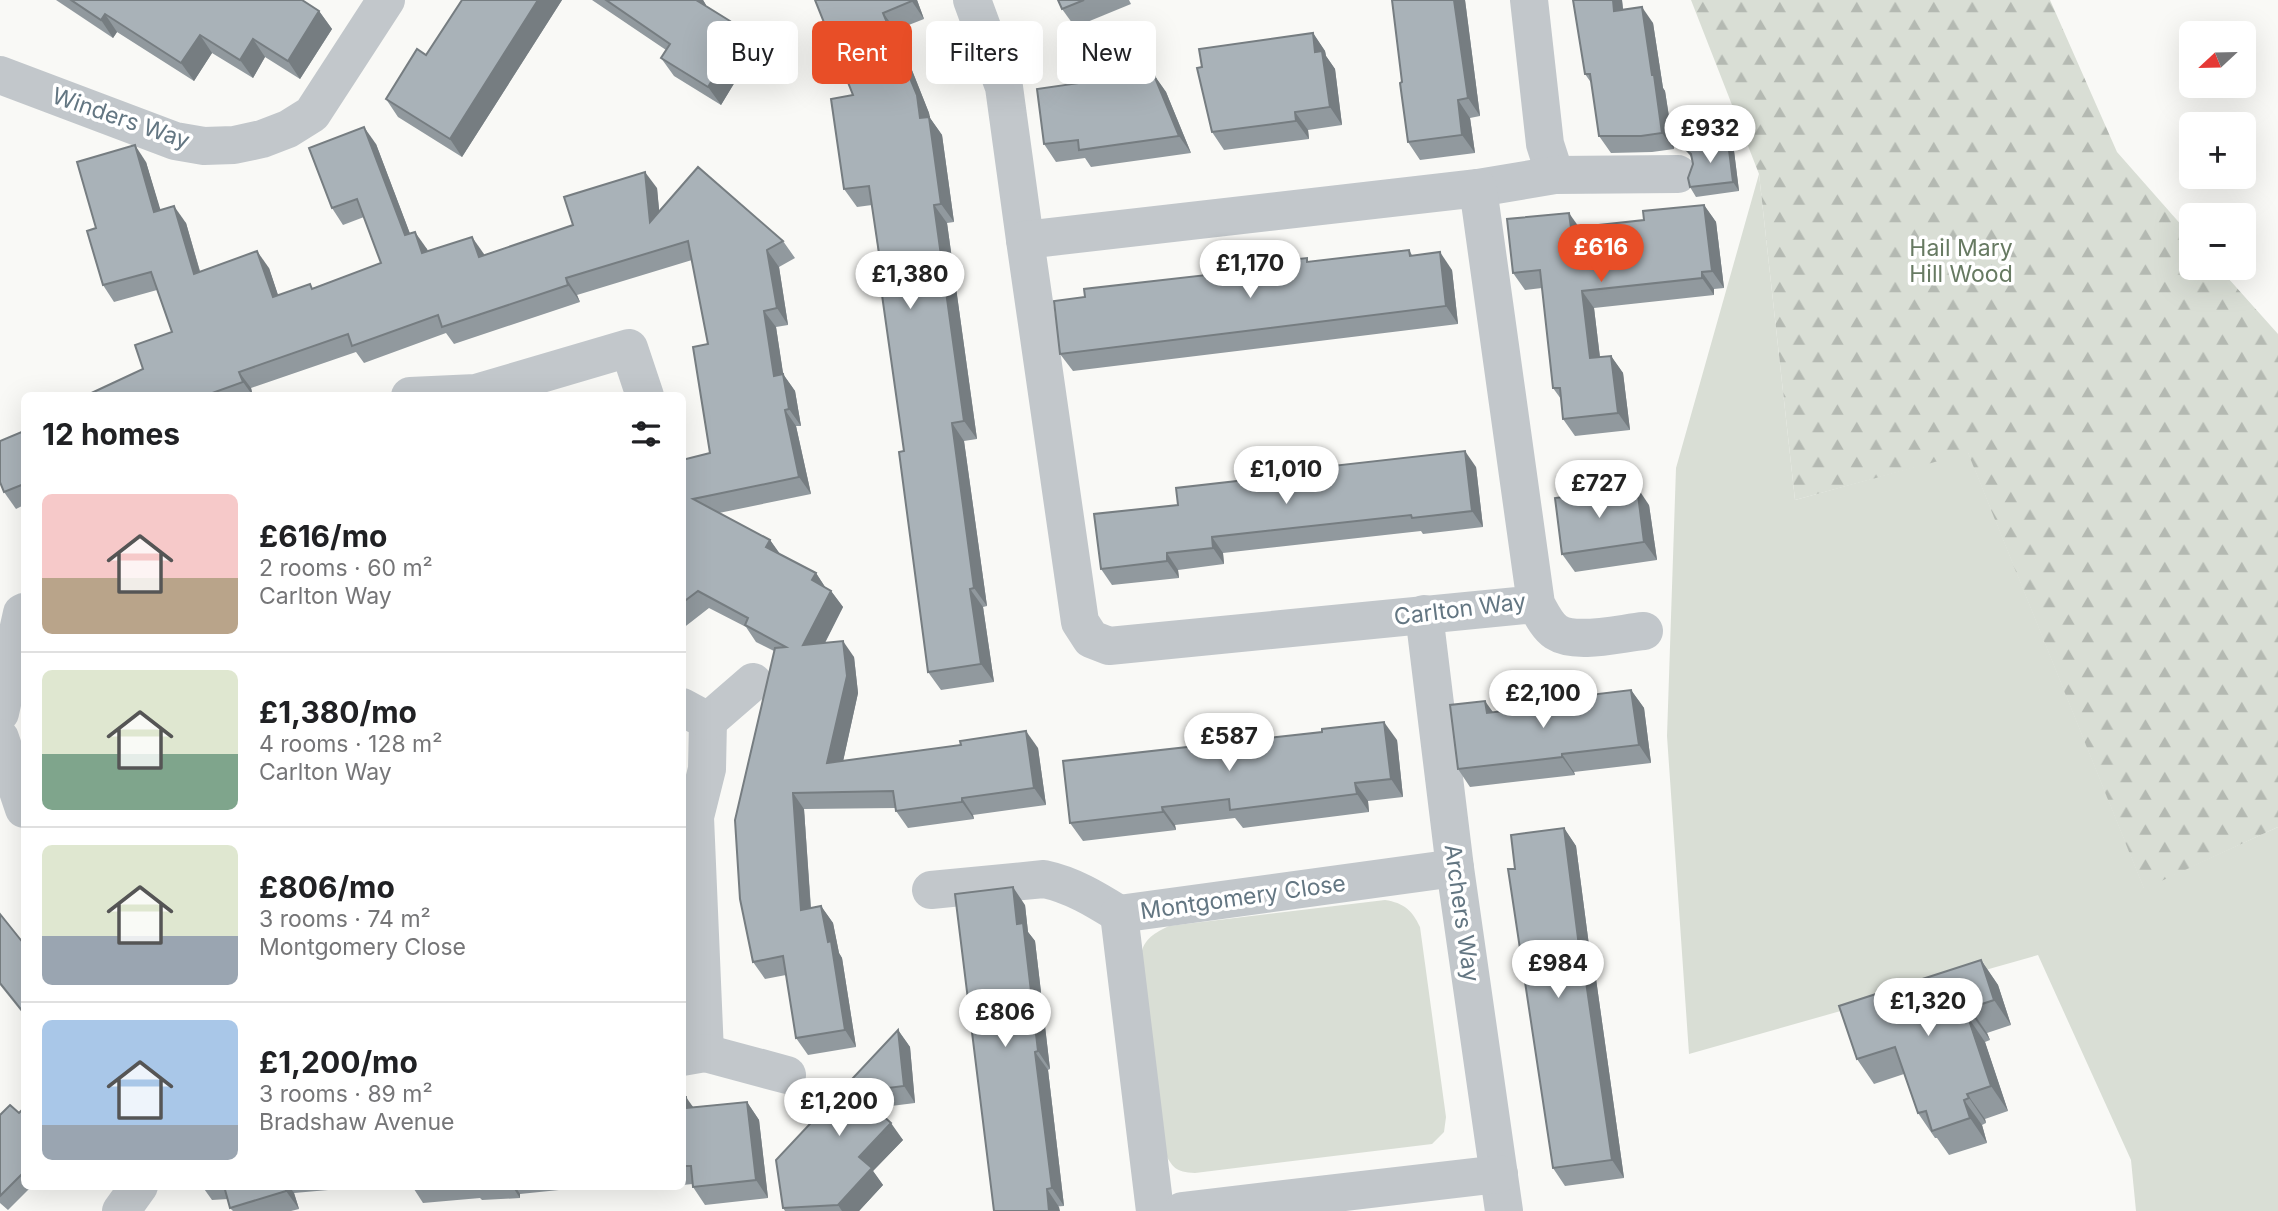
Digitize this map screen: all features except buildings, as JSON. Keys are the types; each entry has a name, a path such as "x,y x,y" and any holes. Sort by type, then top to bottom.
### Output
{"street":[{"name":"Winders Way","path":"0,75 175,141 234,145 271,136 312,114 386,0"},
{"name":"Carlton Way","path":"972,0 1004,87 1080,622 1091,639 1109,646 1536,604 1478,188"},
{"path":"1528,0 1545,144 1555,175"},
{"path":"1025,240 1478,188 1555,175 1678,174"},
{"path":"479,392 628,348 644,392"},
{"path":"1536,604 1556,632 1569,636 1581,638 1644,631"},
{"name":"Archers Way","path":"1424,614 1455,868 1504,1211"},
{"path":"0,713 21,618"},
{"path":"753,682 695,714 708,769 695,817 694,1055 787,1076"},
{"path":"0,738 21,800"},
{"name":"Montgomery Close","path":"1155,1211 1119,914 1455,868"},
{"path":"931,890 1044,879 1088,894 1119,914"},
{"path":"1182,1211 1499,1174"},
{"path":"121,1211 136,1190"}],"green space":[{"name":"Hail Mary Hill Wood","path":"1691,0 2050,0 2117,152 2179,222 2179,280 2230,280 2278,334 2278,827 2144,889 1968,453 1795,500 1759,174"},
{"path":"1759,174 1795,500 1968,452 2144,888 2278,827 2278,1211 2136,1211 2131,1160 2038,955 1689,1054 1667,736 1676,468"},
{"path":"1385,900 1407,908 1420,927 1446,1117 1444,1132 1432,1144 1195,1173 1175,1168 1163,1150 1141,955 1147,940 1169,926"}]}
